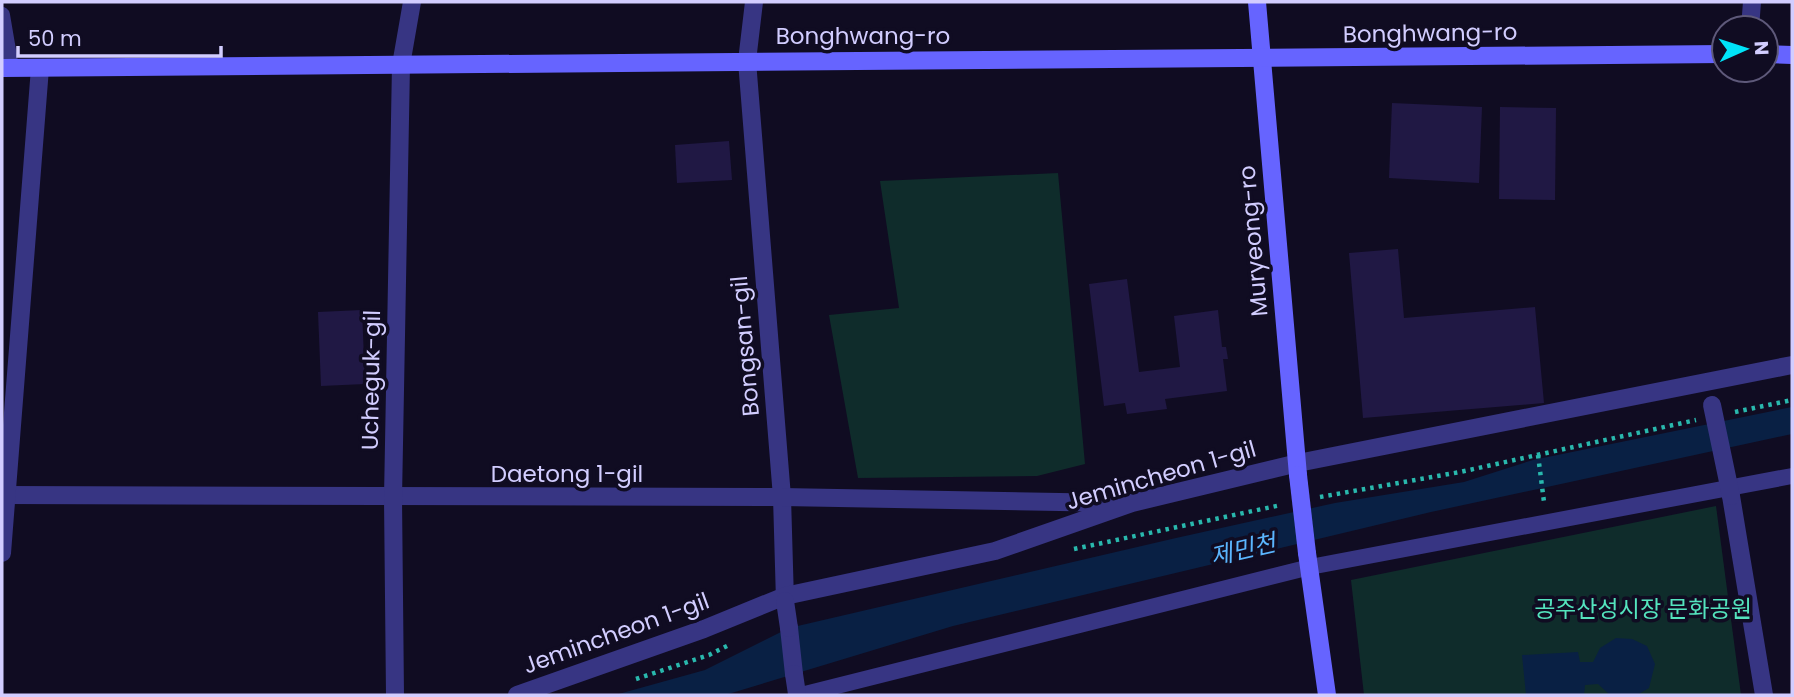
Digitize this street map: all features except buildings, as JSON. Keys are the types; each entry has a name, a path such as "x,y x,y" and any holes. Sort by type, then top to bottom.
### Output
{"main road":[{"name":"Muryeong-ro","path":"1256,2 1308,560"},
{"name":"Bonghwang-ro","path":"6,68 1710,54"},
{"path":"1308,560 1327,695"}],"street":[{"name":"Ucheguk-gil","path":"395,695 393,499 401,65 412,2"},
{"name":"Bongsan-gil","path":"754,2 747,61 782,497 785,599 798,695"},
{"path":"2,553 4,495 40,68"},
{"name":"Jemincheon 1-gil","path":"517,695 785,599 995,551 1132,503 1792,365"},
{"path":"1706,382 1709,411 1731,496 1764,695"},
{"name":"Daetong 1-gil","path":"4,495 393,499 782,497 1132,503"}],"lane":[{"path":"2,15 6,68"},
{"path":"798,695 1308,560 1792,476"}],"path":[{"path":"1733,412 1792,400"},
{"path":"1309,500 1538,454 1709,411"},
{"path":"1538,454 1545,506"},
{"path":"1069,550 1282,505"},
{"path":"630,681 709,655 732,644"}],"green space":[{"path":"1058,173 1085,464 1037,476 858,478 829,315 899,308 880,181"},
{"name":"공주산성시장 문화공원","path":"1716,506 1741,695 1364,695 1351,580"}],"water":[{"name":"제민천","path":"1792,407 1792,434 1431,512 953,626 725,695 615,695 705,670 789,628 1176,538 1335,503 1464,482 1533,460"},
{"path":"1616,638 1632,639 1647,646 1655,664 1649,688 1637,695 1610,695 1598,684 1585,685 1584,695 1526,695 1522,655 1578,652 1580,662 1593,662 1600,648"}]}
